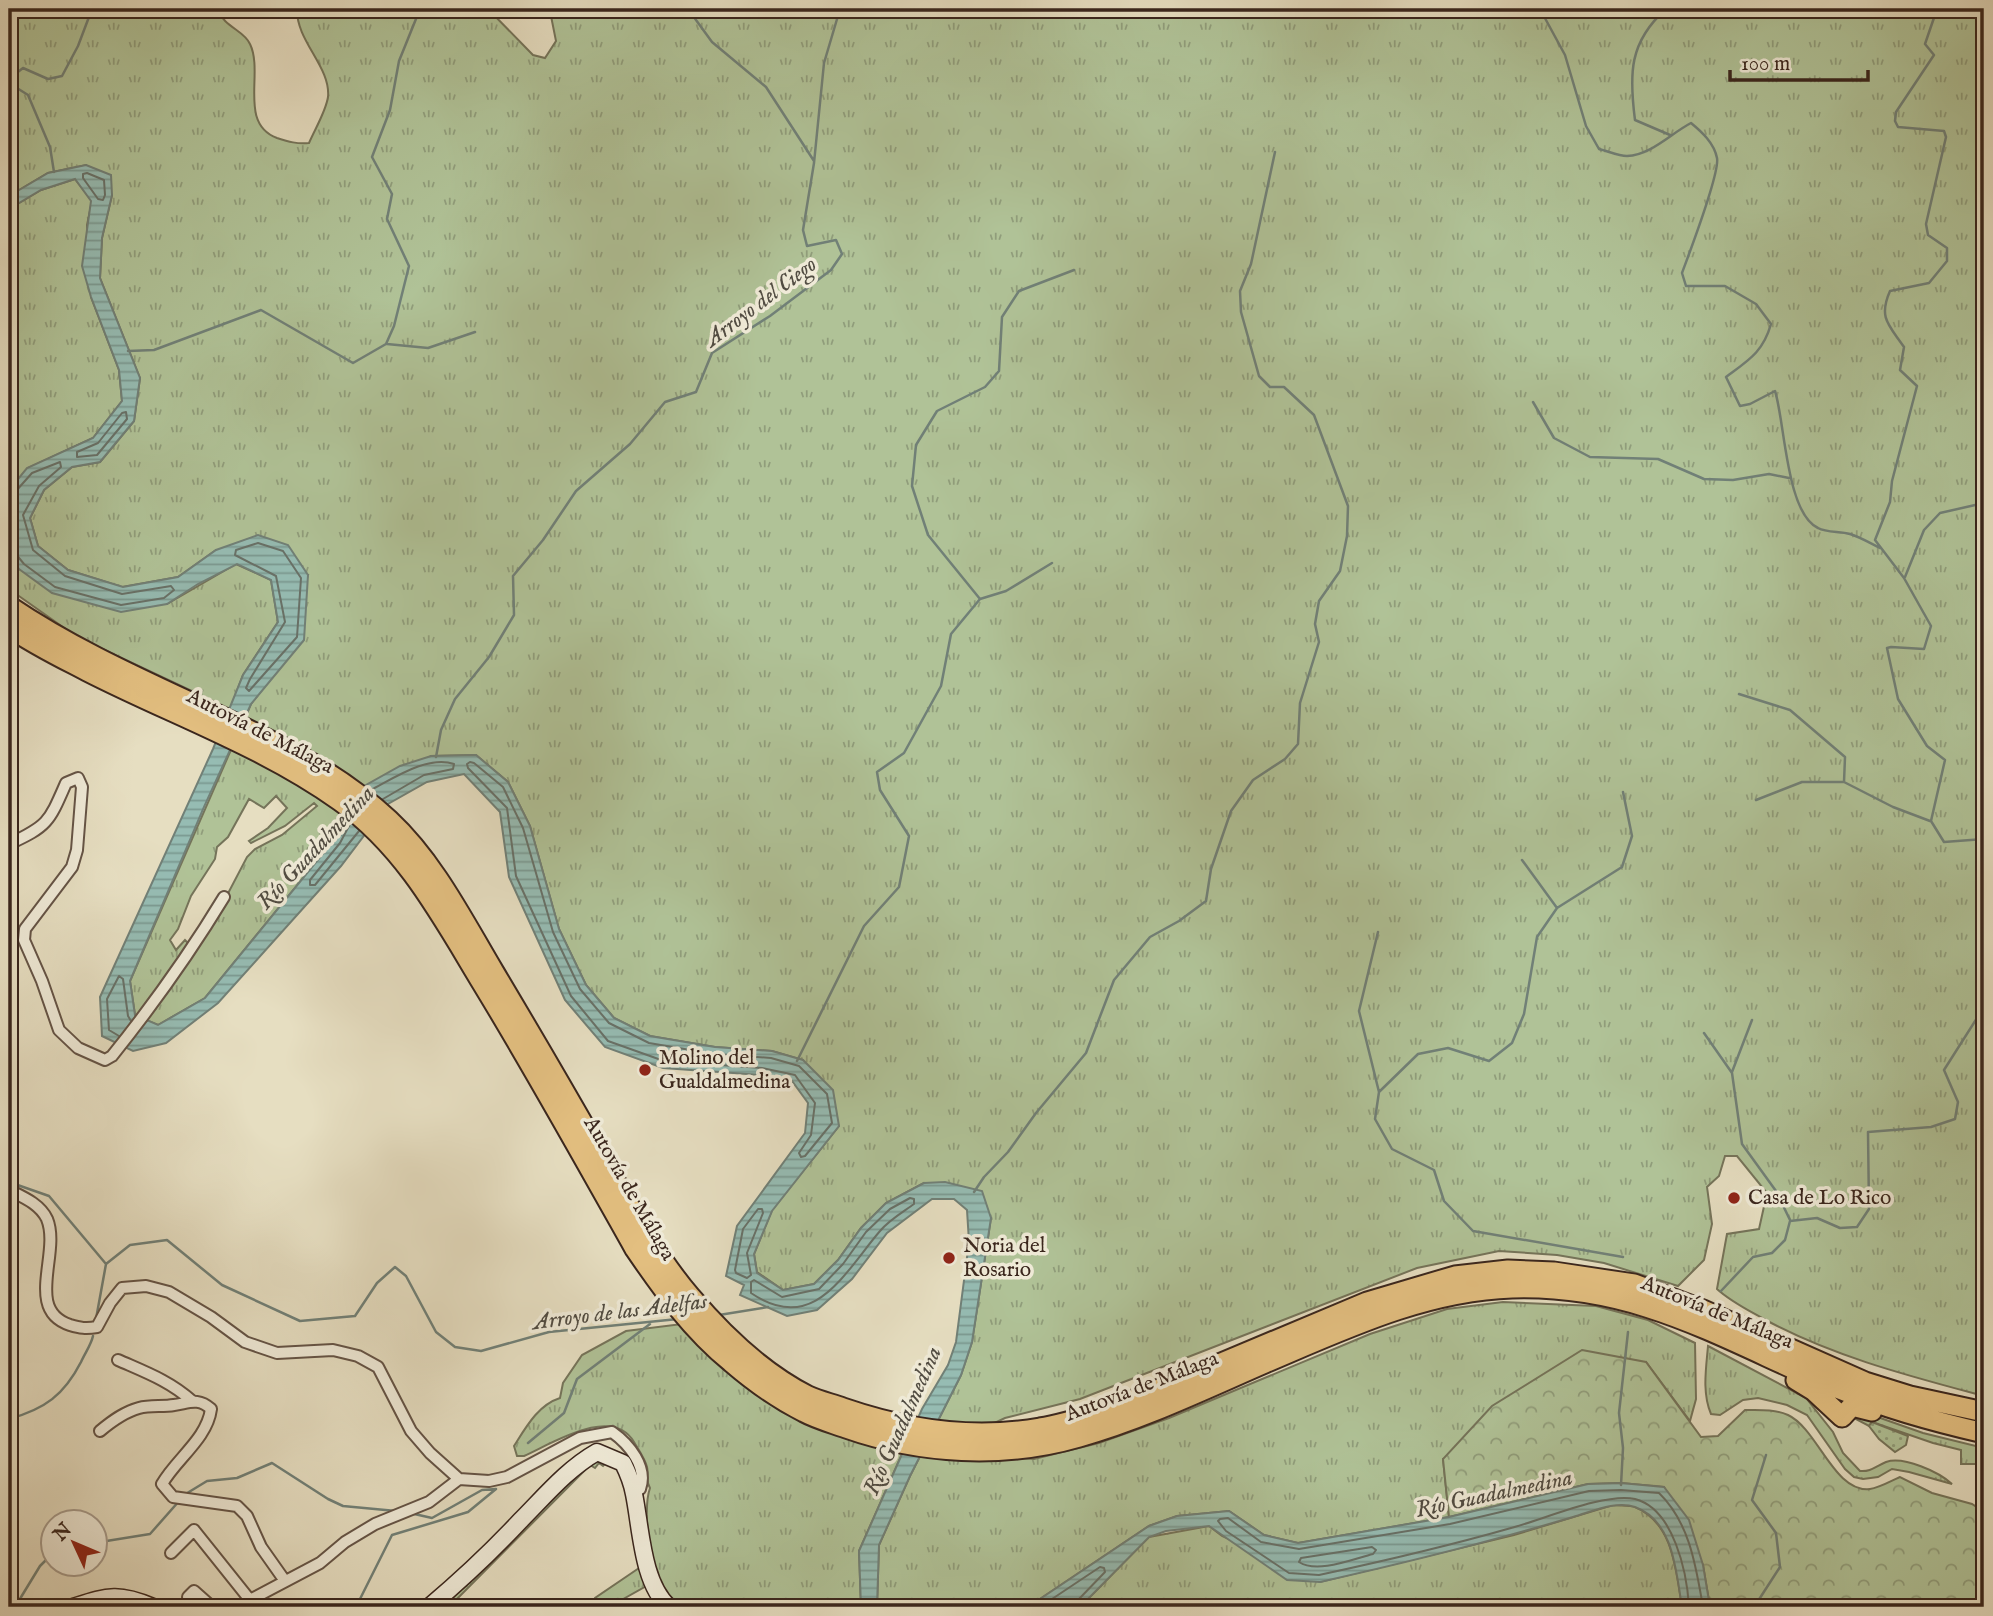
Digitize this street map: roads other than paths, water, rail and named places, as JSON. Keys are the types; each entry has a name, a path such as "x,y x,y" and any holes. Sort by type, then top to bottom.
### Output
{"highway":[{"name":"Autovía de Málaga","path":"9,606 37,626 192,713"},
{"name":"Autovía de Málaga","path":"9,627 30,642 192,713 352,788 390,821 408,852 446,892 517,1011 641,1244 765,1378 809,1396 847,1419 1038,1447 1114,1426 1380,1315 1460,1293 1510,1288 1597,1293 1666,1312 1838,1388 1912,1415 1984,1433"},
{"name":"Autovía de Málaga","path":"993,1442 1119,1406 1379,1298 1455,1276 1508,1270 1576,1274 1634,1284 1703,1310 1865,1382 1910,1396 1984,1412"}],"street":[{"path":"9,844 39,830 52,814 66,783 78,778 82,787 77,850 72,867 25,929 24,940 59,1030 78,1048 105,1060 112,1056 158,999 224,897"},
{"path":"9,1190 33,1203 46,1216 52,1237 45,1297 50,1310 63,1322 84,1329 97,1327 122,1288 146,1286 169,1292 211,1317 245,1342 277,1353 332,1350 358,1356 378,1367 411,1431 430,1453 459,1479 489,1481 507,1477 580,1438 611,1432 626,1442 638,1462 642,1483 640,1489 634,1492"},
{"path":"118,1360 178,1388 192,1401"},
{"path":"100,1430 117,1418 141,1408 192,1401 204,1402 211,1409 209,1420 162,1484 173,1497 186,1501 237,1506 247,1516 261,1547 285,1581"},
{"path":"429,1607 467,1576 562,1478 597,1452 623,1463 634,1492 648,1571 663,1602 669,1607"},
{"path":"171,1553 194,1530 247,1604 320,1563 345,1542 375,1524 429,1502 459,1479"},
{"path":"188,1597 194,1591 212,1607"},
{"path":"73,1607 105,1597 129,1597 153,1607"}],"water":[{"path":"86,165 111,175 112,195 102,238 100,278 140,378 134,421 100,462 72,467 44,490 30,518 38,546 68,570 123,587 178,577 216,550 258,535 288,545 308,575 304,640 251,704 204,807 130,981 135,1015 158,1025 205,998 335,839 366,785 400,766 431,756 476,755 508,782 530,826 559,929 586,985 614,1018 650,1036 715,1047 772,1051 803,1060 833,1090 839,1126 772,1211 754,1254 757,1273 783,1290 814,1284 886,1203 924,1183 945,1182 982,1191 991,1218 972,1342 961,1375 879,1545 877,1607 861,1607 859,1551 922,1409 948,1365 956,1342 969,1242 967,1210 954,1199 932,1199 887,1233 852,1279 817,1310 787,1316 740,1295 744,1285 726,1276 737,1226 805,1133 808,1103 792,1081 761,1075 663,1068 605,1047 565,1000 509,877 500,812 464,774 427,782 388,804 341,866 218,1003 166,1043 133,1051 102,1036 100,997 213,749 243,675 278,622 271,580 237,564 167,604 121,612 52,593 19,569 9,555 9,490 27,468 93,438 122,401 119,370 82,266 91,201 75,179 41,190 9,209 9,196 48,173"},
{"path":"1621,1483 1664,1487 1689,1520 1703,1565 1710,1607 1682,1607 1671,1549 1658,1524 1635,1507 1620,1505 1447,1552 1320,1582 1287,1580 1209,1526 1166,1531 1149,1537 1080,1607 1028,1607 1149,1526 1177,1516 1229,1511 1264,1535 1298,1543 1449,1517 1588,1484"}],"waterway":[{"path":"9,79 23,68 48,79 62,76 78,46 92,9"},
{"path":"128,351 154,350 261,310 353,363 386,344 394,326 409,266 387,219 392,194 372,157 390,110 399,61 420,9"},
{"path":"688,9 712,42 766,87 814,161"},
{"name":"Arroyo del Ciego","path":"436,757 441,730 455,699 489,657 514,615 513,576 543,540 576,491 630,444 665,402 696,392 712,353 770,316 831,270 842,254 836,240 807,246 803,230 814,163 824,63 840,9"},
{"path":"1540,9 1565,55 1586,126 1599,149 1624,156 1636,155 1691,123 1710,143 1717,158 1717,166 1682,273 1686,286 1725,286 1756,304 1771,324 1759,349 1726,377 1740,406 1750,404 1775,391 1788,466 1799,505 1807,519 1822,530 1850,534 1880,548"},
{"path":"1666,9 1654,21 1638,46 1632,73 1632,88 1635,120 1670,135"},
{"path":"1937,9 1925,44 1934,55 1896,112 1895,121 1898,127 1944,131 1946,137 1926,224 1928,235 1947,248 1947,261 1929,283 1890,291 1887,300 1887,321 1904,347 1900,370 1917,386 1892,481 1890,502 1875,540 1904,578 1931,626 1924,649 1887,648 1898,699 1927,746 1945,760 1931,821 1944,842 1984,839"},
{"path":"9,83 28,95 50,147 54,172"},
{"path":"974,1192 1086,1053 1114,980 1150,937 1179,921 1206,901 1211,869 1231,811 1253,780 1285,759 1298,744 1300,703 1319,642 1315,624 1319,601 1340,571 1347,536 1348,506 1314,415 1284,387 1270,387 1259,376 1241,312 1240,291 1251,264 1275,152"},
{"path":"980,599 928,535 912,486 916,445 937,411 985,387 999,371 1002,317 1019,291 1074,270"},
{"path":"387,344 428,348 475,332"},
{"path":"1533,402 1554,438 1590,457 1658,459 1704,479 1733,480 1769,474 1789,478"},
{"path":"1905,577 1924,530 1940,513 1984,503"},
{"path":"797,1061 864,926 899,887 909,836 880,790 877,772 904,753 941,686 951,634 980,599 1006,591 1052,563"},
{"path":"1739,694 1790,710 1845,757 1844,782"},
{"path":"1756,800 1802,782 1844,782 1893,807 1930,821"},
{"path":"1623,792 1632,836 1622,867 1557,908 1537,937 1524,1014 1512,1043 1489,1061 1448,1048 1418,1054 1379,1092 1375,1119 1392,1149 1434,1170 1444,1201 1473,1231 1623,1257"},
{"path":"1522,860 1557,908"},
{"path":"1378,932 1359,1011 1379,1092"},
{"path":"1721,1291 1753,1257 1772,1253 1785,1240 1790,1221 1817,1218 1840,1228 1857,1227 1869,1209 1868,1132 1931,1127 1955,1119 1958,1102 1944,1070 1984,1007"},
{"path":"1732,1072 1752,1020"},
{"path":"1704,1033 1732,1073 1742,1144 1776,1191 1790,1220"},
{"path":"9,1182 49,1196 106,1264"},
{"name":"Arroyo de las Adelfas","path":"96,1319 106,1264 130,1245 167,1240 222,1285 300,1321 355,1316 377,1283 395,1267 406,1276 436,1332 455,1347 481,1351 549,1332 678,1319"},
{"name":"Arroyo de las Adelfas","path":"719,1315 768,1307"},
{"path":"528,1443 564,1413 577,1379 650,1324"},
{"path":"1621,1485 1623,1448 1619,1413 1628,1332"},
{"name":"Arroyo de las Adelfas","path":"9,1419 33,1411 60,1392 75,1374 93,1336"},
{"path":"1752,1607 1780,1567 1776,1533 1752,1500 1766,1455"},
{"path":"184,1495 207,1481 237,1478 272,1463 343,1506 396,1511"},
{"path":"410,1513 432,1518 482,1490 496,1489"},
{"path":"361,1607 360,1599 392,1535 468,1512 496,1489"},
{"path":"108,1541 150,1534 180,1500"},
{"path":"15,1607 38,1569"},
{"path":"1536,1607 1606,1601 1646,1607"}],"place":[{"name":"Molino del Gualdalmedina","path":"645,1070"},
{"name":"Casa de Lo Rico","path":"1734,1198"},
{"name":"Noria del Rosario","path":"949,1258"}],"water label":[{"name":"Río Guadalmedina","path":"316,848"},
{"name":"Río Guadalmedina","path":"903,1421"},
{"name":"Río Guadalmedina","path":"1494,1494"}]}
